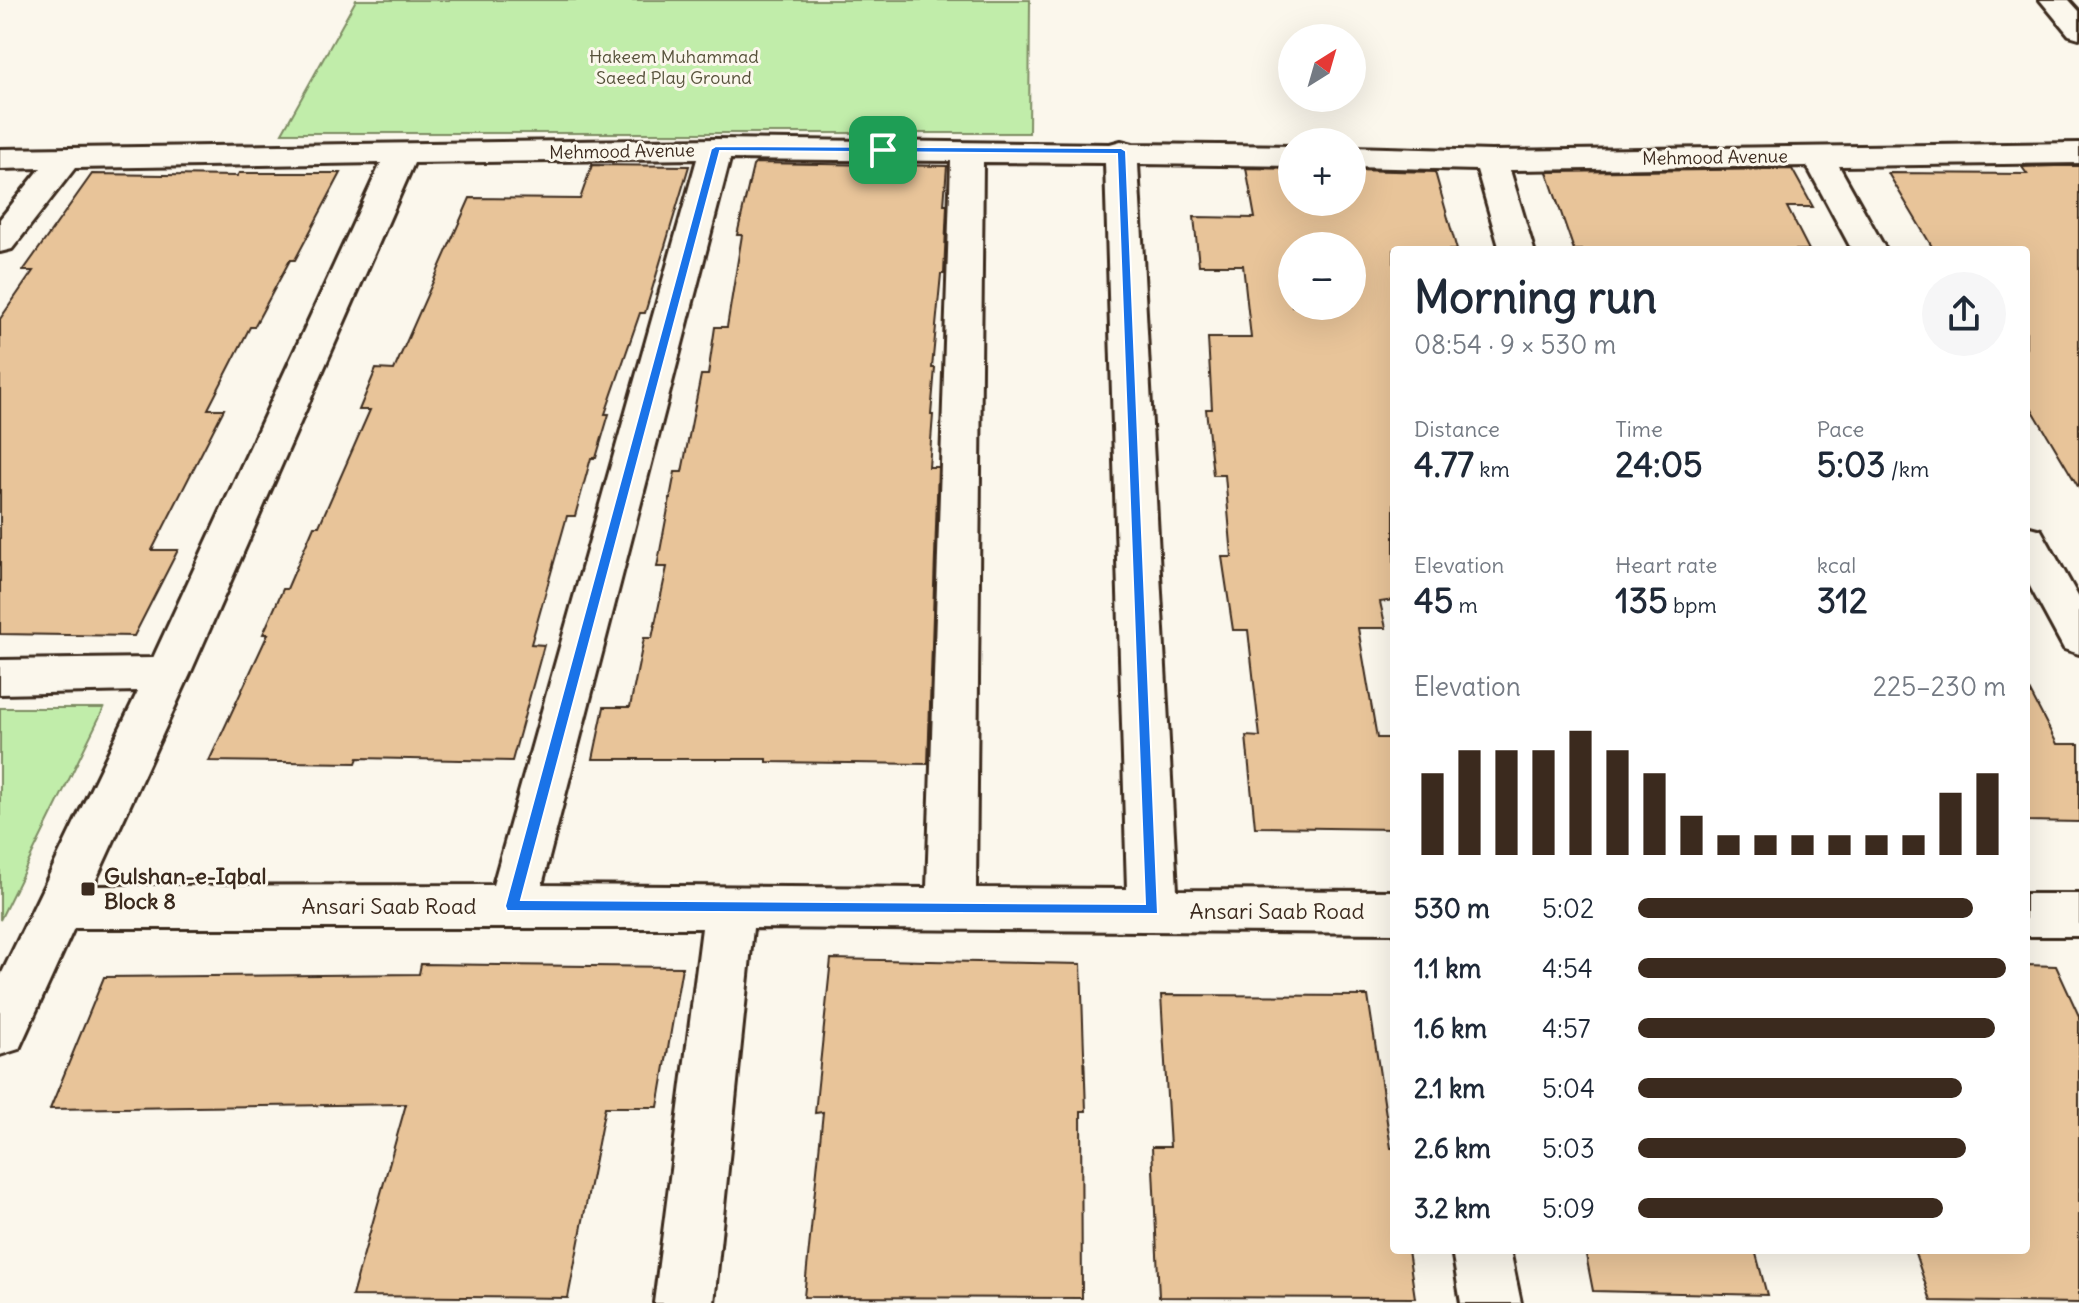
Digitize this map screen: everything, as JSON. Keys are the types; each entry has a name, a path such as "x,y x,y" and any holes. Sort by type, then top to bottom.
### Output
{"street":[{"path":"2054,0 2078,26"},
{"path":"512,906 716,149"},
{"name":"Mehmood Avenue","path":"0,159 716,149 1121,151 1278,156"},
{"path":"951,909 967,151"},
{"path":"1121,151 1153,910"},
{"name":"Mehmood Avenue","path":"1366,157 1491,161 2079,153"},
{"path":"0,1032 56,907 168,674 401,155"},
{"path":"1817,155 1867,246"},
{"path":"0,242 65,159"},
{"path":"1491,161 1516,246"},
{"path":"2030,547 2079,638"},
{"path":"0,677 168,674"},
{"name":"Ansari Saab Road","path":"56,907 512,906 1390,912"},
{"path":"684,1303 730,908"},
{"path":"2030,915 2078,918"},
{"path":"1482,1254 1491,1303"}],"green space":[{"name":"Hakeem Muhammad Saeed Play Ground","path":"356,0 1030,0 1029,133 282,133"},
{"path":"0,708 104,708 0,920"}],"building":[{"path":"756,163 947,166 944,274 941,274 932,368 935,368 929,467 938,467 928,764 767,762 767,759 593,759 604,707 630,707 644,638 652,638 667,567 657,567 675,472 682,472 701,375 708,375 715,327 727,327 742,235 737,235"},
{"path":"592,165 689,166 645,313 640,313 605,414 609,414 596,458 591,458 575,516 567,516 531,644 544,645 512,761 358,758 356,763 209,761 268,634 263,634 283,589 287,589 314,526 319,526 370,410 359,410 376,369 394,370 470,198 580,199"},
{"path":"2079,166 2079,488 2030,406 2030,246 1932,246 1888,173 2027,174 2022,167"},
{"path":"1246,168 1278,169 1278,216 1366,216 1366,170 1435,172 1456,246 1390,246 1390,601 1380,602 1386,628 1358,628 1377,738 1390,738 1390,829 1255,827 1246,736 1260,737 1248,630 1233,630 1222,557 1232,557 1225,475 1213,475 1206,409 1212,409 1208,338 1251,338 1243,265 1199,265 1194,217 1255,218"},
{"path":"1792,169 1813,207 1787,207 1807,246 1573,246 1547,172"},
{"path":"239,173 341,173 295,260 290,260 254,327 250,327 208,409 224,409 152,550 178,550 134,636 0,634 0,319 33,271 23,271 92,174 237,176"},
{"path":"2030,692 2057,744 2079,744 2079,822 2030,821"},
{"path":"831,959 1081,964 1086,1111 1081,1111 1082,1298 804,1297 823,1112 815,1113"},
{"path":"421,964 682,967 658,1107 605,1107 568,1298 352,1296 406,1104 50,1109 104,977 419,974"},
{"path":"2030,965 2056,966 2079,1016 2079,1303 1931,1301 1915,1254 2030,1254"},
{"path":"1161,995 1368,996 1390,1141 1390,1254 1409,1254 1415,1298 1159,1297 1152,1147 1170,1147"},
{"path":"1586,1254 1756,1254 1767,1295 1593,1291"}],"place":[{"name":"Gulshan-e-Iqbal Block 8","path":"88,889"}],"route":[{"path":"716,149 883,150 1121,151 1153,910 512,906 716,149"}]}
